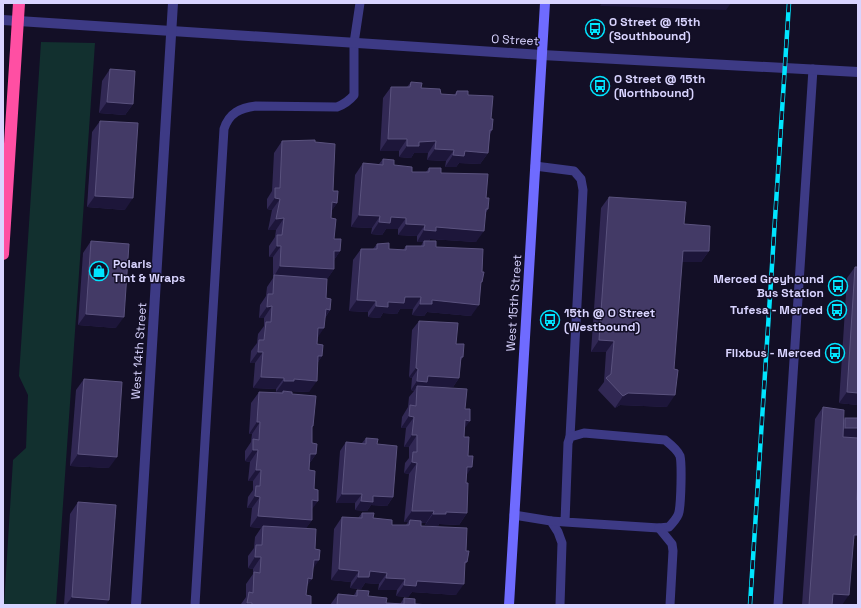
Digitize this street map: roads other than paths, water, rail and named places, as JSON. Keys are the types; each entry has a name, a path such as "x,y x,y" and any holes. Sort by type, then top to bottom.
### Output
{"highway":[{"path":"3,254 19,3"}],"street":[{"name":"West 14th Street","path":"136,605 173,3"},
{"name":"West 15th Street","path":"509,605 545,3"},
{"name":"O Street","path":"3,20 542,55 858,71"}],"lane":[{"path":"195,605 224,129 227,120 236,112 246,108 256,106 336,107 349,101 354,95 354,43 360,3"},
{"path":"778,605 814,69"},
{"path":"535,166 574,171 581,179 583,190 570,437 568,443 565,522"},
{"path":"514,515 551,521 659,528 669,527 675,521 679,512 682,462 679,454 665,440 584,433 570,437"},
{"path":"551,521 558,532 562,543 560,605"},
{"path":"659,528 672,544 673,551 670,605"}],"railway":[{"path":"750,605 789,3"}],"place":[{"name":"O Street @ 15th (Southbound)","path":"595,29"},
{"name":"O Street @ 15th (Northbound)","path":"600,86"},
{"name":"Polaris Tint & Wraps","path":"99,271"},
{"name":"Merced Greyhound Bus Station","path":"838,286"},
{"name":"Tufesa - Merced","path":"837,310"},
{"name":"15th @ O Street (Westbound)","path":"550,320"},
{"name":"Flixbus - Merced","path":"835,353"}]}
